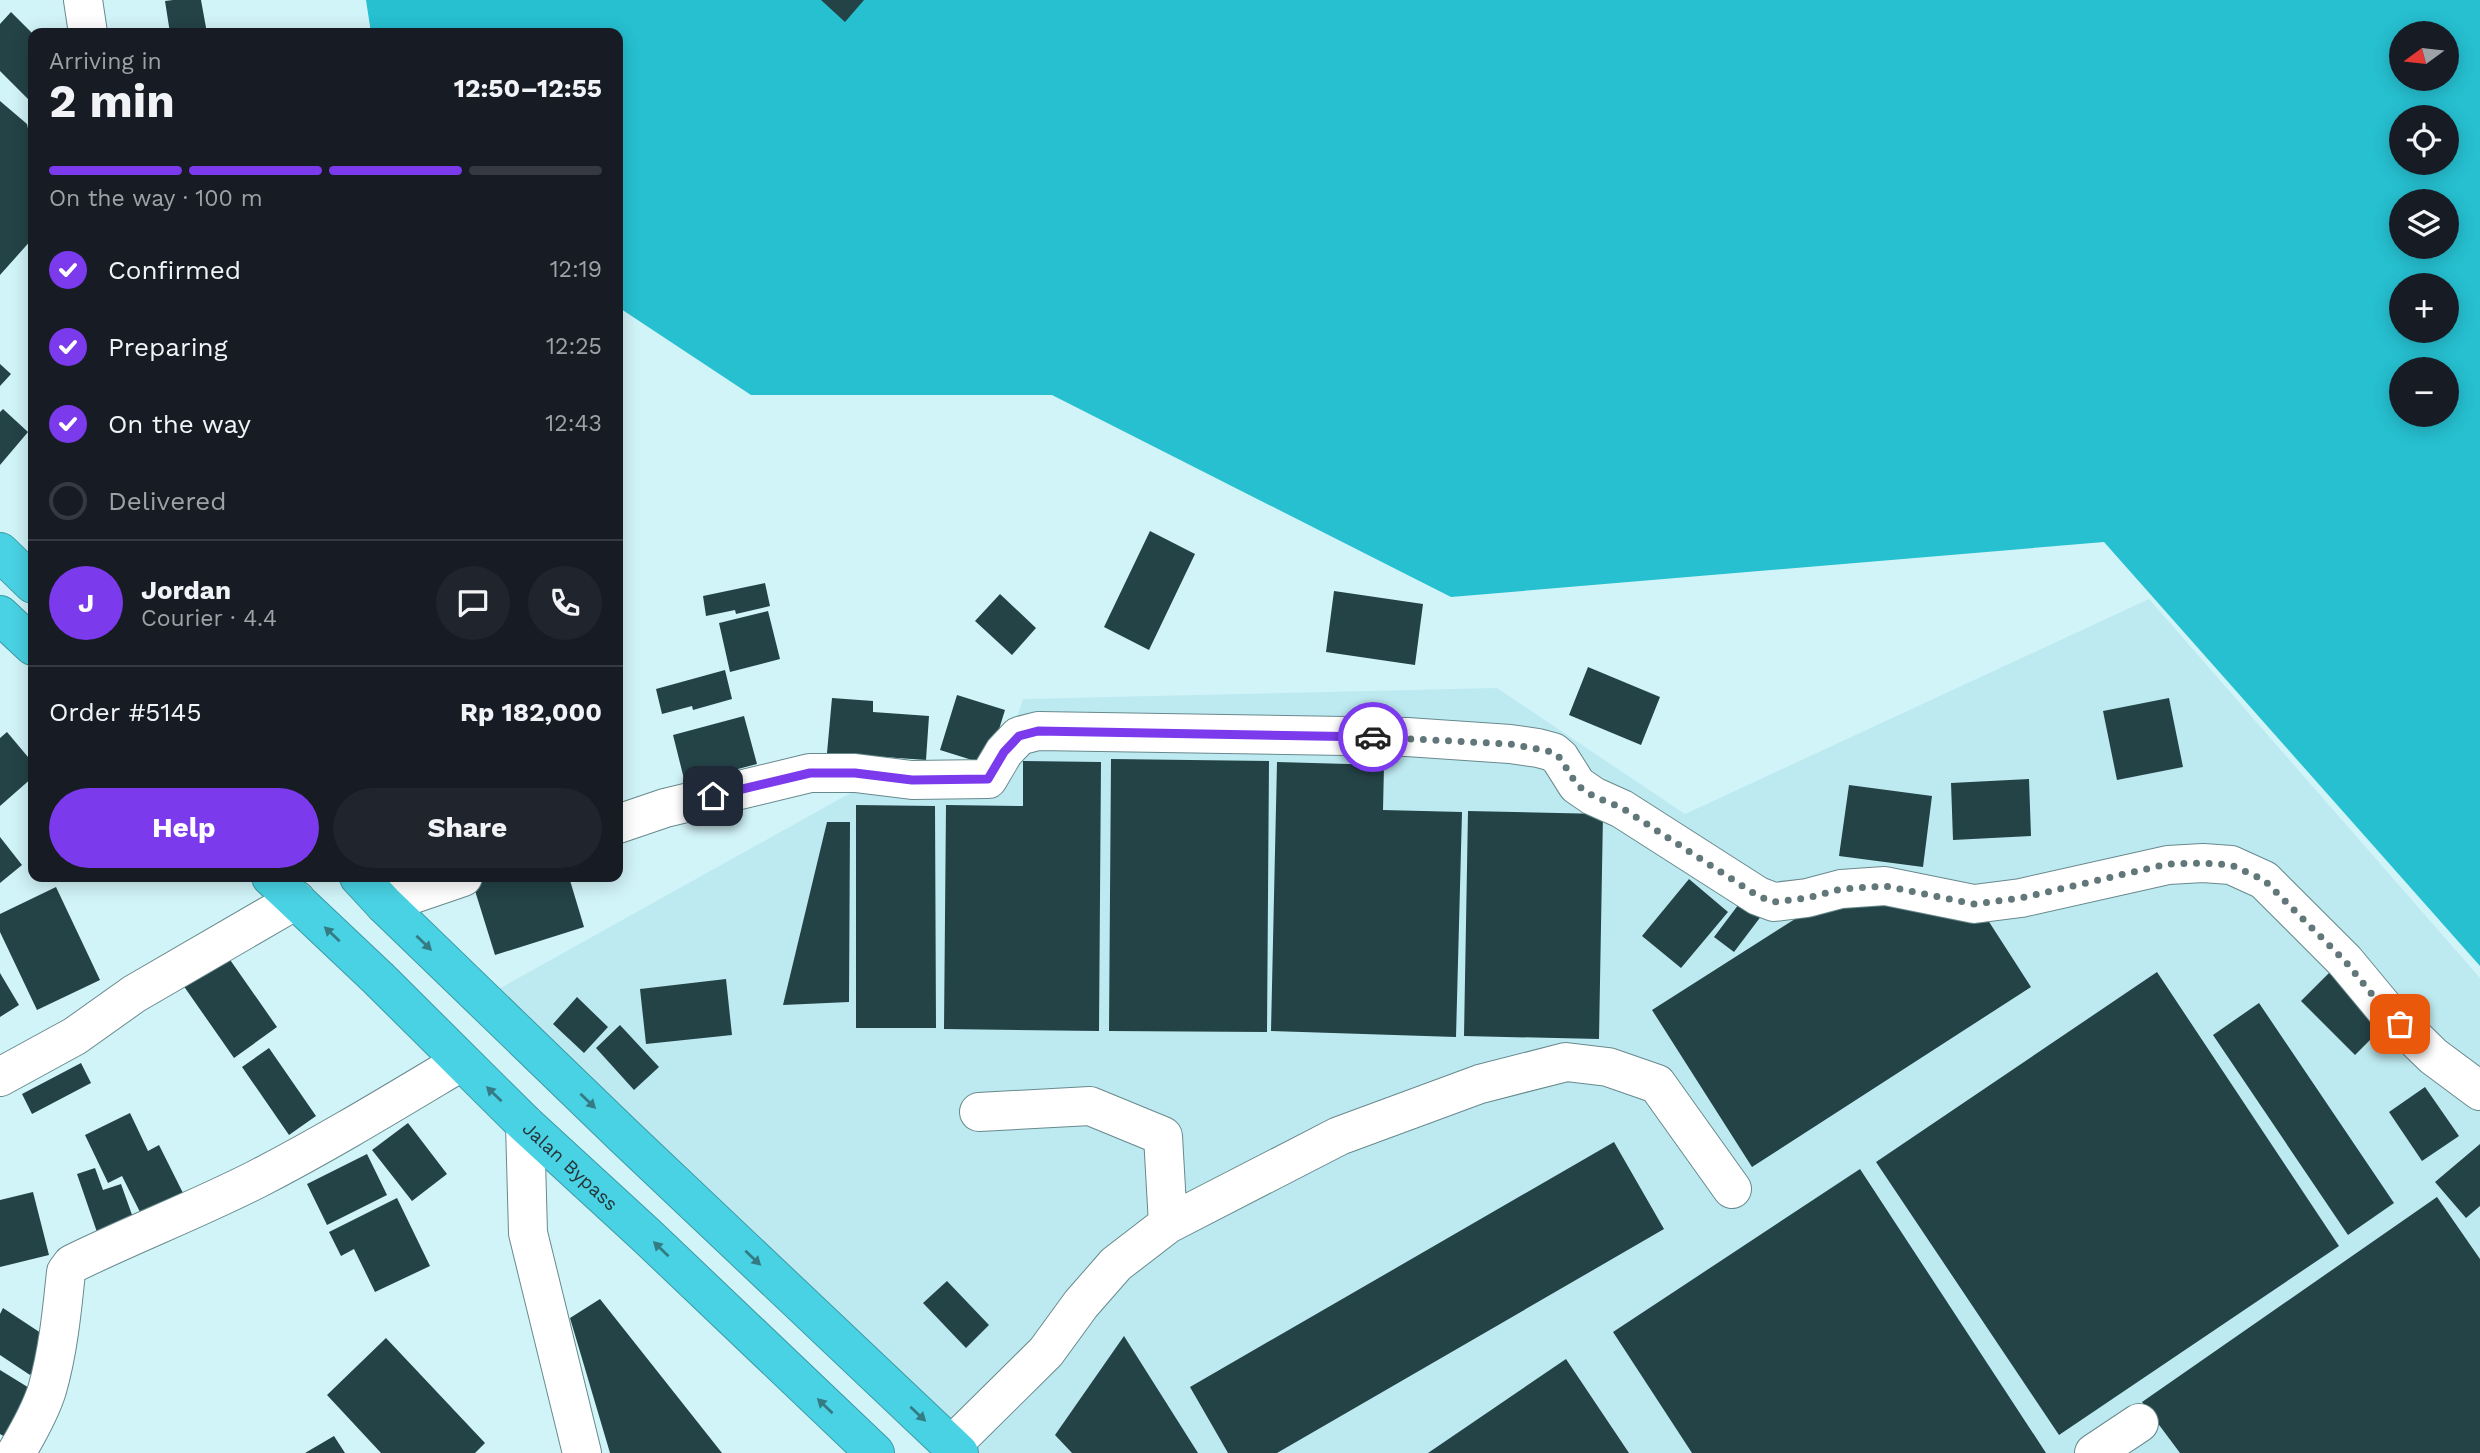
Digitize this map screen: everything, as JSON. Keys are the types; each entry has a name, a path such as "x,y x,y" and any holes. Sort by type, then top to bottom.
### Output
{"highway":[{"path":"0,552 28,579"},
{"path":"0,615 28,641"},
{"path":"369,885 624,1136 955,1449"},
{"name":"Jalan Bypass","path":"284,889 379,978 525,1124 875,1453"}],"street":[{"path":"83,0 87,28"},
{"path":"623,822 665,808 810,773 855,773 912,780 988,779 1004,752 1019,736 1038,731 1407,737 1510,744 1553,752 1560,758 1577,785 1593,796 1622,808 1758,896 1774,902 1807,898 1841,889 1885,886 1974,904 2021,898 2168,864 2231,865 2264,880 2345,961 2384,1009 2433,1056 2480,1091"},
{"path":"369,885 404,882"},
{"path":"0,1077 75,1036 284,889"},
{"path":"16,1453 47,1391 66,1272 72,1264 257,1179 461,1062"},
{"path":"955,1449 1046,1352 1116,1264 1168,1224 1339,1136 1480,1084 1566,1062 1608,1067 1657,1084 1732,1189"},
{"path":"979,1112 1090,1106 1163,1136 1168,1224"},
{"path":"525,1124 528,1233 582,1453"},
{"path":"2094,1453 2139,1423"}],"shaded area":[{"path":"366,0 2480,0 2480,966 2104,542 1451,597 1052,395 751,395 623,310 623,28 370,28"},
{"path":"2149,599 2480,978 2480,1453 940,1453 470,1005 861,787 995,783 1023,699 1497,688 1685,814"}],"building":[{"path":"201,0 206,28 169,28 165,1"},
{"path":"821,0 864,0 845,22"},
{"path":"11,12 28,29 28,99 0,71 0,24"},
{"path":"0,101 27,124 28,128 28,244 0,275"},
{"path":"0,364 11,374 0,386"},
{"path":"3,409 28,432 0,465 0,412"},
{"path":"1150,531 1195,554 1149,650 1104,627"},
{"path":"765,583 770,606 736,614 735,610 706,616 703,596"},
{"path":"1334,591 1423,604 1415,665 1326,652"},
{"path":"1000,594 1036,628 1012,655 975,621"},
{"path":"768,611 780,659 730,672 719,623"},
{"path":"1588,667 1660,697 1641,745 1569,715"},
{"path":"725,670 732,699 693,710 692,706 662,714 656,689"},
{"path":"957,695 1005,710 988,765 940,750"},
{"path":"832,698 873,701 873,712 929,716 926,760 827,753"},
{"path":"2169,698 2183,767 2117,780 2103,711"},
{"path":"744,716 757,764 685,783 673,735"},
{"path":"7,732 28,757 28,781 0,806 0,738"},
{"path":"1111,759 1269,761 1267,1032 1109,1031"},
{"path":"1023,761 1101,762 1099,1031 944,1029 946,805 1023,806"},
{"path":"1277,762 1384,765 1383,810 1462,812 1456,1037 1271,1031"},
{"path":"2029,779 2031,836 1953,840 1951,783"},
{"path":"1849,785 1932,796 1923,867 1839,856"},
{"path":"856,805 935,806 936,1028 856,1028"},
{"path":"1468,811 1603,814 1599,1039 1464,1036"},
{"path":"827,822 850,822 849,1002 783,1005"},
{"path":"0,837 22,865 0,883"},
{"path":"1689,879 1728,912 1681,968 1642,936"},
{"path":"472,882 570,882 584,927 495,955"},
{"path":"56,887 100,980 37,1010 0,932 0,914"},
{"path":"1888,895 1984,914 2031,987 1752,1167 1652,1010 1795,919"},
{"path":"1745,896 1765,911 1734,952 1714,937"},
{"path":"219,944 277,1027 234,1058 176,975"},
{"path":"2335,967 2388,1022 2355,1055 2301,1001"},
{"path":"2157,972 2339,1246 2059,1435 1876,1162"},
{"path":"0,973 19,1005 0,1017"},
{"path":"726,979 732,1035 646,1044 640,989"},
{"path":"577,997 608,1027 584,1053 553,1024"},
{"path":"2259,1003 2394,1203 2348,1235 2213,1035"},
{"path":"620,1025 659,1067 634,1090 596,1048"},
{"path":"269,1048 316,1116 289,1135 242,1067"},
{"path":"81,1063 91,1083 32,1114 22,1094"},
{"path":"2425,1087 2459,1136 2422,1161 2389,1112"},
{"path":"130,1113 148,1151 159,1145 189,1205 147,1226 122,1176 108,1183 85,1135"},
{"path":"408,1123 447,1174 412,1201 372,1150"},
{"path":"1614,1142 1664,1229 1277,1453 1228,1453 1190,1387"},
{"path":"2480,1144 2480,1206 2466,1218 2435,1182"},
{"path":"367,1154 387,1195 327,1225 307,1184"},
{"path":"95,1168 103,1190 121,1184 136,1226 99,1238 77,1174"},
{"path":"1860,1169 2046,1453 1692,1453 1613,1332"},
{"path":"33,1192 49,1255 0,1267 0,1200"},
{"path":"2437,1197 2480,1259 2480,1453 2180,1453 2142,1402"},
{"path":"397,1198 430,1266 375,1292 354,1249 341,1256 329,1232"},
{"path":"947,1281 989,1325 966,1348 923,1303"},
{"path":"600,1299 722,1453 610,1453 570,1318"},
{"path":"3,1308 53,1341 30,1375 0,1355 0,1314"},
{"path":"1124,1336 1198,1453 1072,1453 1055,1435"},
{"path":"386,1338 485,1443 475,1453 381,1453 327,1395"},
{"path":"1566,1359 1629,1453 1428,1453"},
{"path":"0,1370 39,1394 12,1441 0,1434"},
{"path":"334,1436 345,1453 305,1453"}],"way so far":[{"path":"1373,737 1510,744 1553,752 1560,758 1577,785 1593,796 1622,808 1758,896 1774,902 1807,898 1841,889 1885,886 1974,904 2021,898 2168,864 2231,865 2264,880 2345,961 2384,1009 2400,1024"}],"route":[{"path":"713,796 810,773 855,773 912,780 988,779 1004,752 1019,736 1038,731 1373,737"}]}
